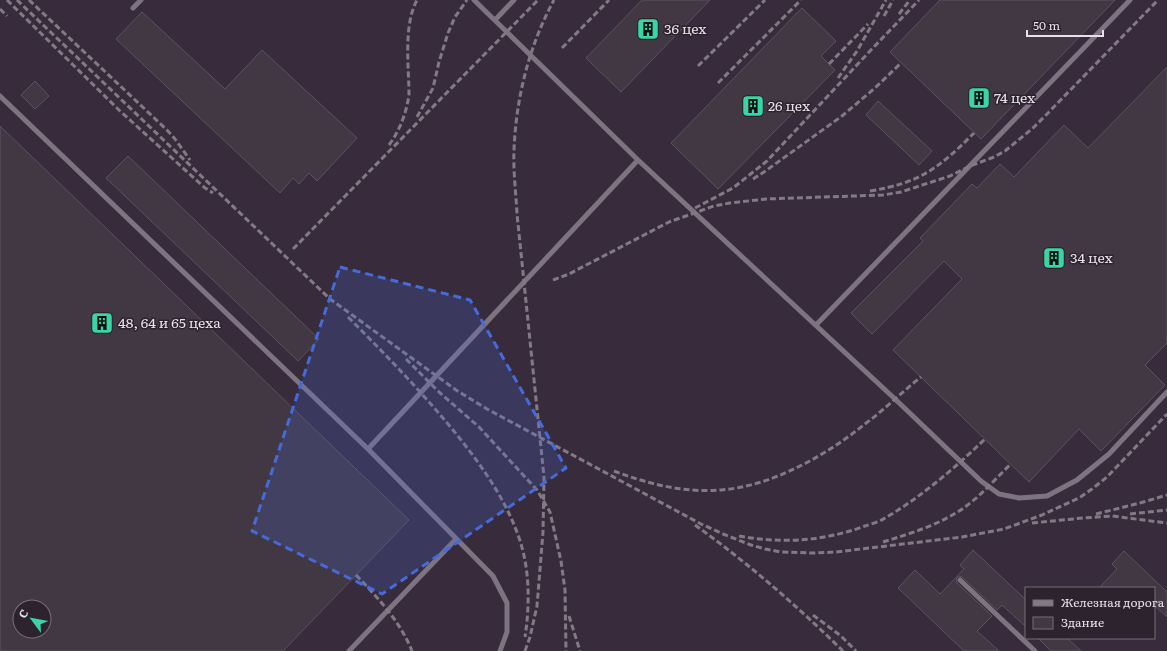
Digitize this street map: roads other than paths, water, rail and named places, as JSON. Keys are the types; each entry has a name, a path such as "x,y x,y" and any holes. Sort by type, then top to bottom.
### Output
{"lane":[{"path":"133,8 141,0"},
{"path":"474,0 638,160 981,481 999,494 1019,498 1047,496 1077,480 1109,454 1167,392"},
{"path":"495,20 514,0"},
{"path":"816,325 1130,0"},
{"path":"0,96 368,449 493,576 507,603 507,632 500,651"},
{"path":"368,449 638,160"},
{"path":"349,651 456,539"},
{"path":"960,580 1035,651"}],"railway":[{"path":"7,0 120,111 205,188 213,193"},
{"path":"17,0 330,299 456,390 487,409 701,524 751,545 781,552 836,552 962,537 1004,529 1042,515 1079,498 1092,489 1107,477 1167,414"},
{"path":"29,0 167,130 190,160"},
{"path":"389,145 399,128 408,102 408,34 413,10 417,0"},
{"path":"417,117 433,88 448,33 455,17 467,0"},
{"path":"293,249 538,0"},
{"path":"525,651 530,637 537,606 543,532 544,477 517,214 514,150 515,131 525,73 537,36 554,0"},
{"path":"562,48 609,0"},
{"path":"698,66 765,0"},
{"path":"718,83 801,0"},
{"path":"838,78 857,51 886,0"},
{"path":"884,16 893,0"},
{"path":"899,14 910,0"},
{"path":"695,208 733,188 767,161 919,0"},
{"path":"553,280 569,274 669,222 714,206 766,199 883,195 901,192 950,176 970,166 994,157 1005,151 1033,128 1158,0"},
{"path":"0,9 7,16"},
{"path":"829,64 868,24"},
{"path":"753,179 842,116 875,88 901,63"},
{"path":"870,191 887,188 916,178 928,172 950,156 974,133"},
{"path":"348,317 402,372 441,415 472,454 506,507 522,547 527,573 528,612 525,637"},
{"path":"406,359 439,392 479,427 537,490 550,512 561,561 565,590 566,651"},
{"path":"614,471 653,484 693,490 721,490 759,482 797,468 833,447 872,418 921,377"},
{"path":"739,536 771,540 803,540 834,535 878,522 924,492 950,471 985,439"},
{"path":"883,542 931,525 954,514 980,495 1011,464"},
{"path":"1096,514 1167,495"},
{"path":"1130,514 1167,510"},
{"path":"1032,523 1112,516 1167,523"},
{"path":"695,525 772,585 843,651"},
{"path":"356,575 395,620 412,651"},
{"path":"813,615 841,636 856,651"},
{"path":"569,616 580,651"}],"place":[{"name":"36 цех","path":"648,29"},
{"name":"74 цех","path":"979,98"},
{"name":"26 цех","path":"753,106"},
{"name":"34 цех","path":"1054,258"},
{"name":"48, 64 и 65 цеха","path":"102,323"}]}
